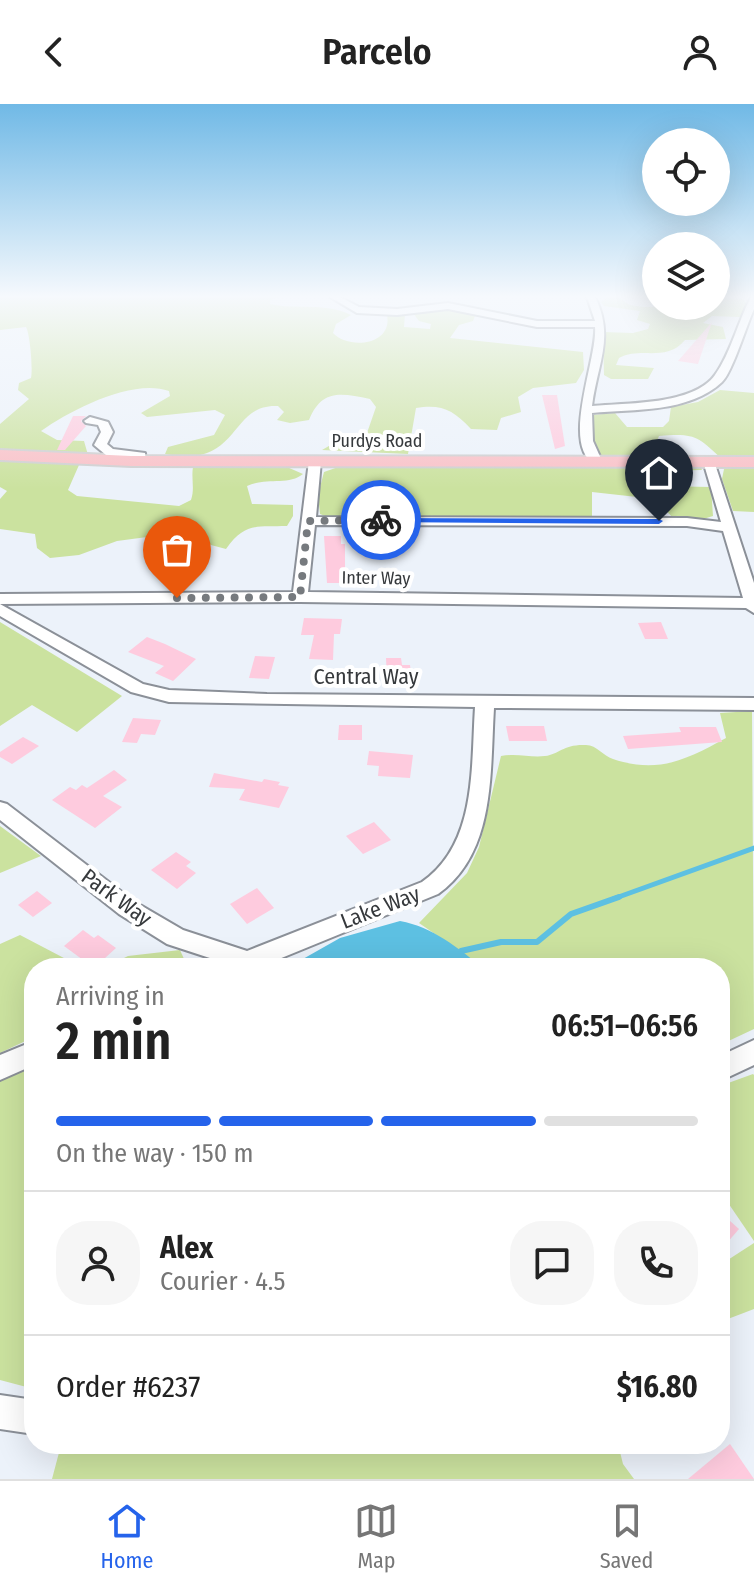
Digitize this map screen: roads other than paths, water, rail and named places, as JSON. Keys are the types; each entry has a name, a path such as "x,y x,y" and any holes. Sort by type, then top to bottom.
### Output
{"main road":[{"name":"Purdys Road","path":"0,455 142,461 754,462"}],"street":[{"path":"596,361 582,423 587,447 596,461"},
{"path":"585,410 661,404 693,396 719,379 726,361"},
{"path":"90,421 103,423 107,434 100,445 104,450 141,456 142,461"},
{"path":"300,597 315,461"},
{"path":"709,461 730,528 747,561 753,606"},
{"path":"308,521 687,522 730,528"},
{"name":"Inter Way","path":"0,599 300,597 753,606"},
{"name":"Central Way","path":"0,609 137,688 169,696 267,700 754,704"},
{"name":"Lake Way","path":"256,958 430,888 450,872 466,848 478,795 485,700"},
{"name":"Park Way","path":"0,809 127,908 175,937 223,958"},
{"path":"730,1064 754,1052"},
{"path":"0,1068 24,1057"},
{"path":"0,1412 24,1416"}],"water":[{"path":"400,921 434,933 470,958 305,958 340,938"}],"waterway":[{"path":"613,899 754,848"},
{"path":"461,951 501,942 537,942 571,914 619,897"}]}
